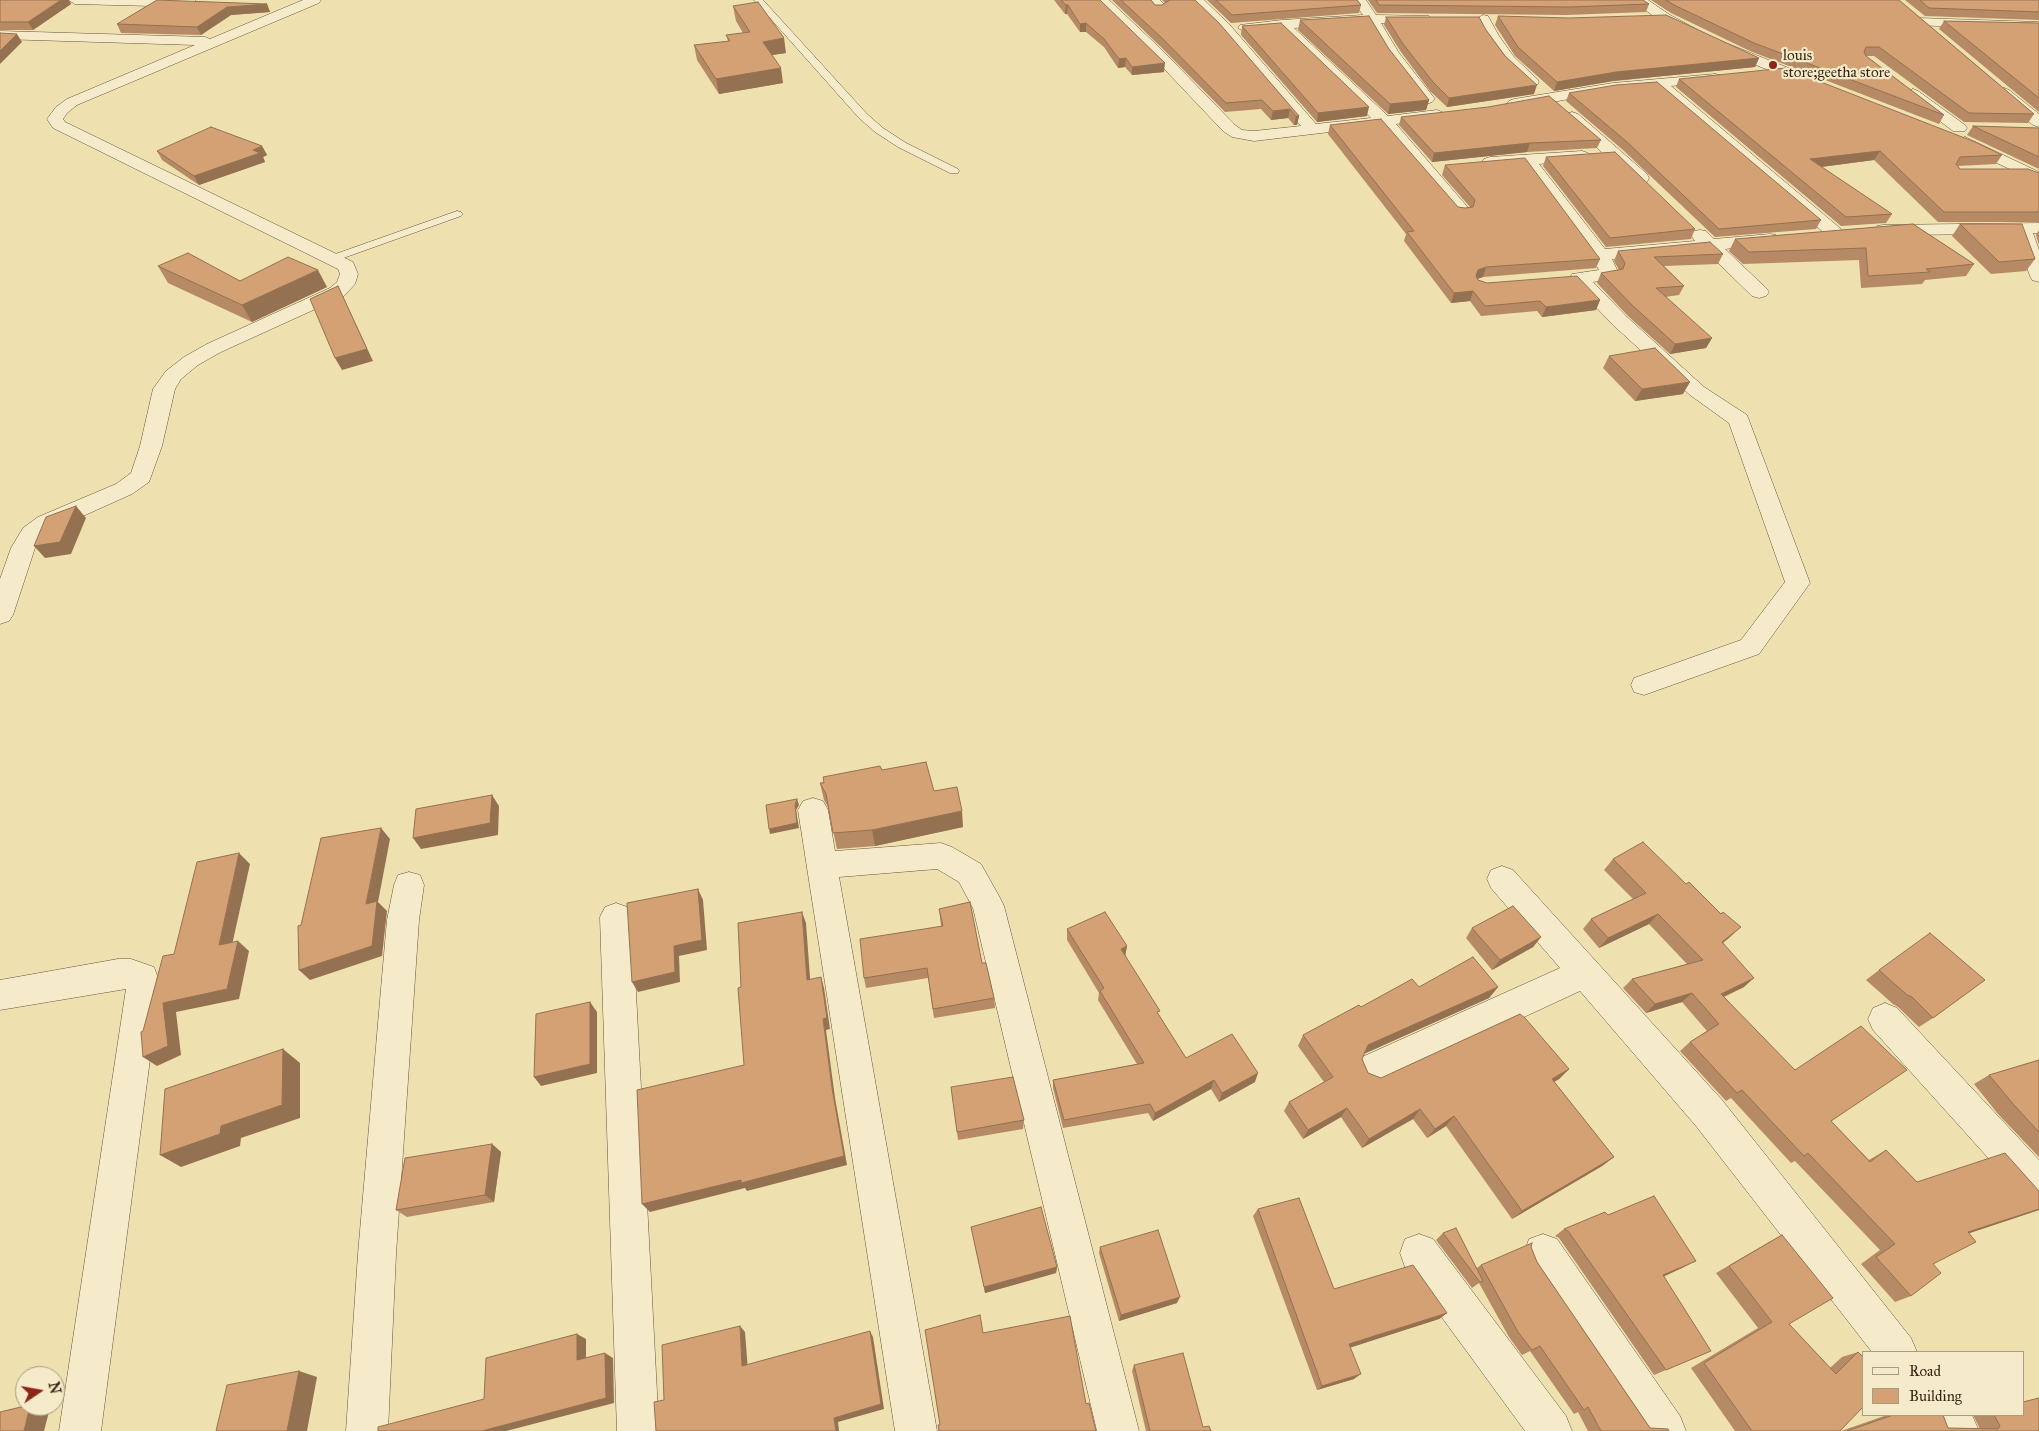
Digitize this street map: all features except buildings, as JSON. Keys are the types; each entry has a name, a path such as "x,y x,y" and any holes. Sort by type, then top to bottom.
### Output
{"street":[{"path":"73,5 86,0 202,4"},
{"path":"0,615 23,548 31,534 46,523 124,489 140,477 152,446 164,390 172,375 191,361 214,348 338,292 346,284 349,274 346,266 59,125 55,119 61,110 72,102 314,0"},
{"path":"1101,0 1156,52 1229,128 1238,134 1254,136 1446,114 1424,95 1394,54 1359,0"},
{"path":"1196,0 1226,30 1312,130"},
{"path":"1639,0 1665,18 1706,40 1826,88"},
{"path":"270,6 300,6"},
{"path":"1906,10 1934,34"},
{"path":"1639,20 1665,18"},
{"path":"1226,30 1282,24 1372,19 1436,19"},
{"path":"1501,19 1478,19 1508,60 1549,98 1616,154 1652,189"},
{"path":"31,36 54,20"},
{"path":"1919,22 2039,26"},
{"path":"1282,24 1435,169 1462,211"},
{"path":"0,35 214,42"},
{"path":"1753,74 1781,71"},
{"path":"1503,106 1658,82 1734,76"},
{"path":"1658,82 1850,232"},
{"path":"1995,86 2039,122"},
{"path":"1905,88 1959,128"},
{"path":"1976,128 1939,130 2033,174"},
{"path":"2021,129 2039,130"},
{"path":"1479,163 1616,154"},
{"path":"1527,159 1600,255 1610,274 1570,279 1620,321 1697,391 1739,420 1798,583 1750,647 1644,685"},
{"path":"1989,171 2033,174"},
{"path":"1688,223 1759,292"},
{"path":"1600,255 1850,232 1898,229 2031,228 2039,276"},
{"path":"813,810 916,1431"},
{"path":"822,865 941,856 970,873 988,906 1118,1431"},
{"path":"1502,879 1709,1113 1896,1351"},
{"path":"367,1431 377,1254 402,929 409,885"},
{"path":"616,917 638,1431"},
{"path":"1374,1069 1586,972"},
{"path":"0,995 118,974 131,974 142,978 144,991 80,1431"},
{"path":"1885,1019 2039,1186"},
{"path":"1419,1253 1551,1431"},
{"path":"1543,1253 1665,1431"},
{"path":"1947,1416 1958,1431"}],"lane":[{"path":"758,0 862,116 902,145 954,171"},
{"path":"331,259 457,214"}],"place":[{"name":"louis store;geetha store","path":"1773,65"}]}
